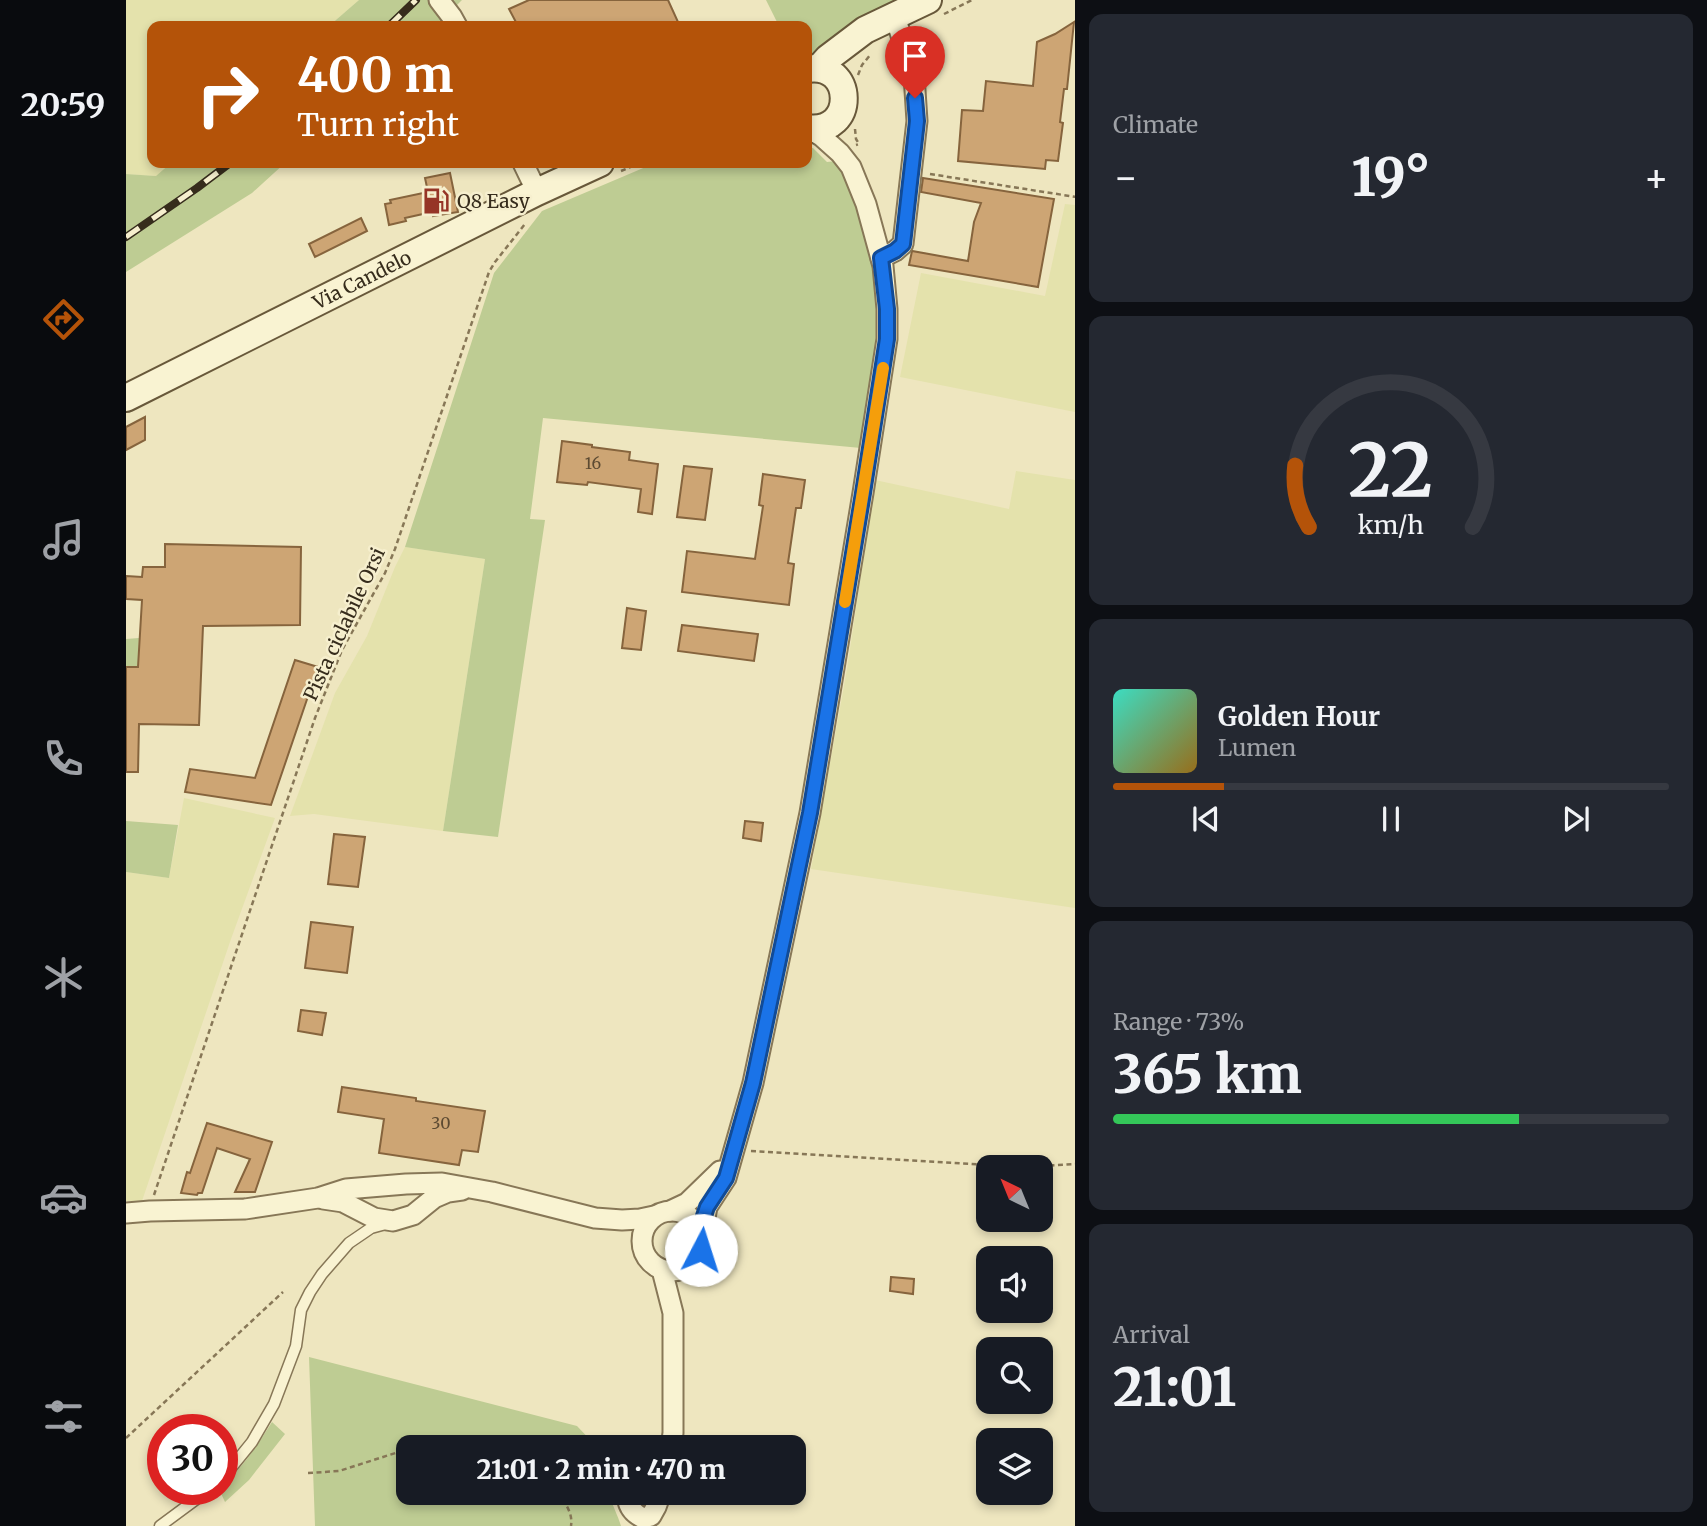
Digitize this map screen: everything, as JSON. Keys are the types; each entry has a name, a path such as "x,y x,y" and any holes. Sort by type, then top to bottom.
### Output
{"street":[{"path":"439,0 454,21"},
{"path":"813,69 865,30 928,0"},
{"path":"673,1435 673,1313 681,1280 701,1250 707,1207 726,1178 753,1083 810,813 863,493 887,339 887,309 881,258 841,128 842,103 846,71 855,55 895,17"},
{"path":"881,258 895,251 902,252 917,121 914,75 895,17"},
{"path":"812,128 826,126 842,103 840,83 835,76 813,69"},
{"path":"812,130 840,153 851,167"},
{"path":"525,168 537,192"},
{"name":"Via Candelo","path":"126,398 537,192 608,168"},
{"path":"692,1264 678,1271 662,1270 648,1260 642,1245 644,1229 662,1214 687,1203 721,1171 735,1150"},
{"path":"126,1213 245,1209 318,1198 346,1189 442,1183 492,1192 595,1218 619,1229 642,1245"},
{"path":"318,1198 343,1202 374,1217 393,1221 413,1215 435,1198 448,1192 471,1189"},
{"path":"595,1218 631,1220 678,1211 693,1219 702,1234"},
{"path":"662,1270 673,1313"},
{"path":"664,1435 672,1415"},
{"path":"638,1514 657,1505"}],"lane":[{"path":"238,1459 252,1442 274,1404 296,1346 301,1310 310,1292 349,1243 372,1228 393,1221"},
{"path":"160,1526 188,1505"}],"path":[{"path":"911,171 1075,197"},
{"name":"Pista ciclabile Orsi","path":"150,1211 315,718 342,650 385,573 395,549 489,272 528,219"},
{"path":"735,1150 976,1164"},
{"path":"1054,1165 1075,1164"},
{"path":"126,1438 283,1292"},
{"path":"308,1473 339,1471 396,1453"},
{"path":"566,1505 572,1518 571,1526"}],"shaded area":[{"path":"126,0 359,0 335,21 147,21 147,168 166,168 157,176 126,174"},
{"path":"1065,204 1075,205 1075,412 900,377 921,273 1045,296"},
{"path":"1016,471 1075,480 1075,908 811,869 847,669 875,480 1009,509"},
{"path":"405,547 485,559 443,831 314,814 290,816 335,693 367,636"},
{"path":"184,798 275,818 142,1201 126,1201 126,872 169,878"}],"green space":[{"path":"359,0 462,0 441,21 335,21"},
{"path":"766,0 901,0 814,58 812,21 776,21"},
{"path":"812,148 827,162 836,161 858,206 873,269 877,312 878,338 861,448 543,418 530,519 545,520 498,837 443,831 485,559 405,547 494,273 542,211 643,168 812,168"},
{"path":"165,168 280,168 252,193 126,272 126,174 156,176"},
{"path":"139,638 138,667 126,667 126,639"},
{"path":"126,821 178,825 169,878 126,872"},
{"path":"309,1357 577,1426 586,1435 396,1435 396,1505 613,1505 621,1526 315,1526"},
{"path":"272,1422 285,1434 238,1490 238,1470"}],"building":[{"path":"529,0 668,0 678,21 515,21 509,9"},
{"path":"1074,22 1067,89 1064,89 1060,122 1063,123 1058,161 1046,160 1045,169 958,161 962,110 983,111 986,81 1033,86 1037,42"},
{"path":"450,173 458,212 433,216 432,212 389,225 385,204 391,203 390,200 428,192 425,178"},
{"path":"923,178 1054,199 1038,287 909,265 912,251 968,261 974,222 981,203 921,192"},
{"path":"361,218 367,231 315,257 309,244"},
{"path":"145,417 145,440 126,450 126,427"},
{"path":"562,441 630,452 629,460 658,464 652,514 638,512 641,489 588,482 587,485 557,482"},
{"path":"684,466 712,469 705,520 677,517"},
{"path":"763,474 805,480 801,508 796,508 788,563 794,564 789,605 682,592 687,551 755,559 763,506 759,505"},
{"path":"165,544 301,547 300,625 203,626 199,725 139,724 138,772 126,772 126,667 138,667 142,600 126,599 126,576 142,577 143,567 165,567"},
{"path":"627,608 646,611 641,650 622,648"},
{"path":"682,625 758,634 754,661 678,651"},
{"path":"295,660 318,667 271,805 185,792 190,769 255,778"},
{"path":"745,821 763,823 761,841 743,838"},
{"path":"334,834 365,837 358,887 328,884"},
{"path":"311,922 353,927 347,973 305,968"},
{"path":"301,1010 326,1013 322,1035 298,1031"},
{"path":"342,1087 485,1111 478,1152 462,1150 459,1165 379,1153 384,1119 338,1112"},
{"path":"207,1123 272,1142 255,1192 235,1192 250,1159 217,1148 202,1193 181,1193"},
{"path":"891,1277 914,1279 913,1294 890,1291"}],"railway":[{"path":"394,21 416,0"},
{"path":"126,237 223,168"}],"slow traffic":[{"path":"845,602 883,368"}],"place":[{"name":"Q8 Easy","path":"436,201"}],"route":[{"path":"701,1250 704,1216 726,1178 753,1083 810,813 887,339 887,309 881,258 903,244 917,121 915,98"}]}
